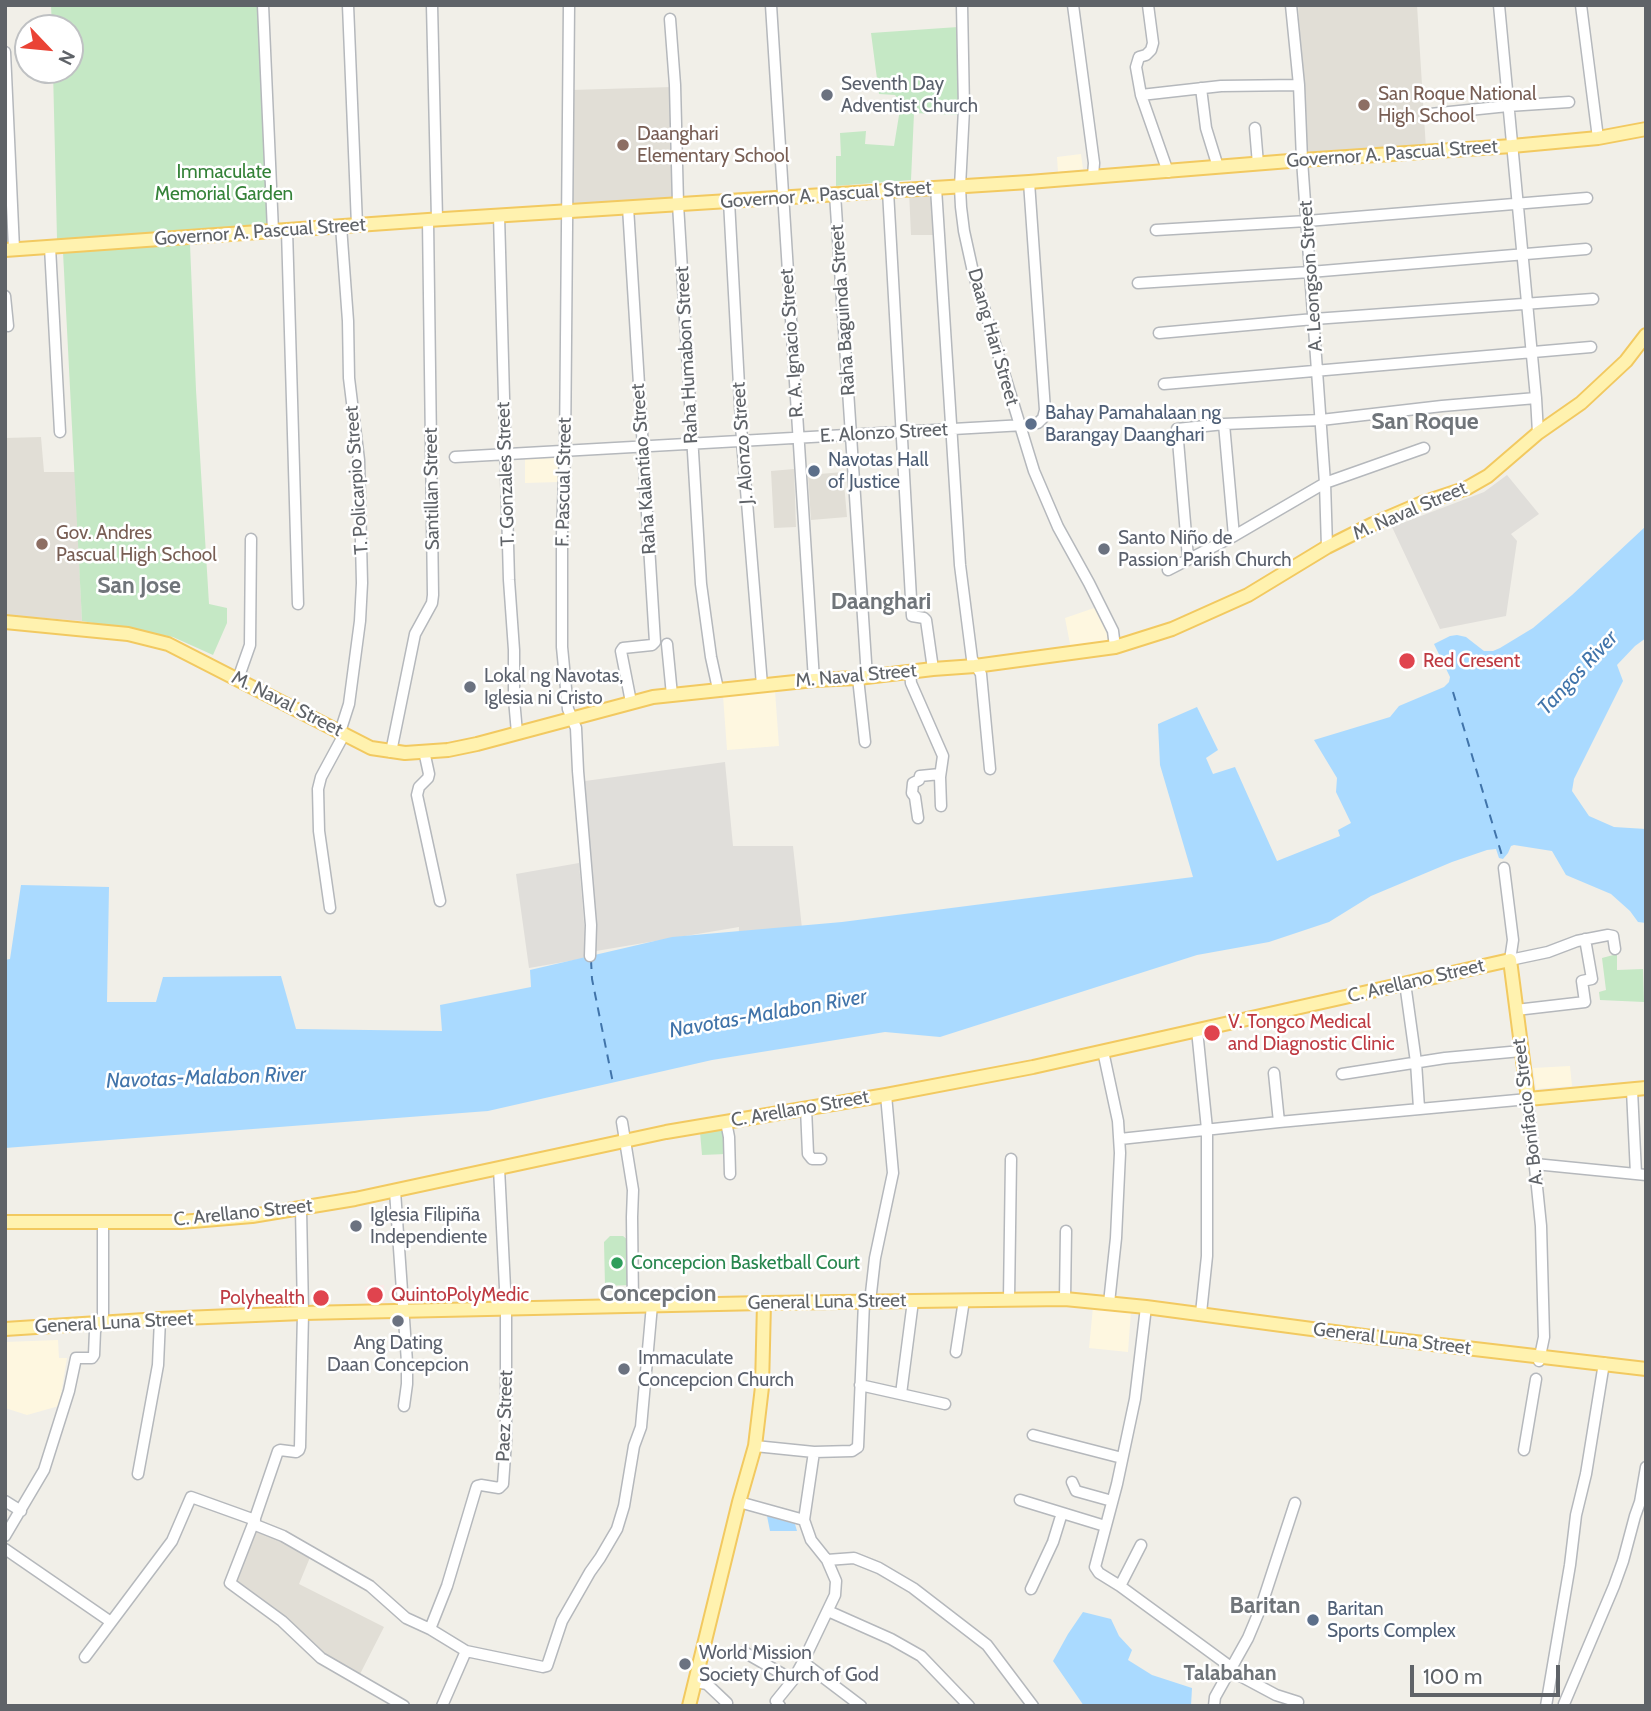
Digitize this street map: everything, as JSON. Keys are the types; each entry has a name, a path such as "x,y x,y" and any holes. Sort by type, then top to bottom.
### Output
{"main road":[{"name":"Governor A. Pascual Street","path":"9,249 1168,172 1512,146 1598,138 1646,128"},
{"name":"M. Naval Street","path":"5,622 99,631 168,644 371,748 391,752 448,750 631,702 672,695 814,680 862,678 1115,648 1172,629 1248,595 1327,547 1373,524 1467,488 1488,476 1538,433 1581,403 1626,361 1646,335"},
{"name":"C. Arellano Street","path":"5,1222 181,1222 252,1216 301,1208 395,1191 626,1141 1033,1067 1510,960"},
{"name":"A. Bonifacio Street","path":"1510,960 1528,1099"},
{"path":"1528,1099 1639,1089"},
{"name":"General Luna Street","path":"5,1329 303,1313 1065,1299 1201,1313 1539,1359 1646,1369"},
{"path":"690,1706 755,1446 762,1387 764,1303"}],"street":[{"path":"263,5 273,231"},
{"path":"348,5 357,225"},
{"name":"Santillan Street","path":"391,752 415,634 432,603 433,595 432,5"},
{"name":"F. Pascual Street","path":"569,5 562,647 568,709 576,728 591,925 590,956"},
{"name":"R. A. Ignacio Street","path":"771,5 814,680"},
{"name":"Daang Hari Street","path":"962,5 964,109 960,187 964,231 971,261 1034,471 1058,527 1112,631 1115,648"},
{"path":"1073,5 1094,163 1093,176"},
{"path":"1148,5 1153,43 1151,50 1139,57 1136,67 1141,96 1168,172"},
{"name":"A. Leongson Street","path":"1291,5 1299,85 1327,547"},
{"path":"1499,5 1538,433"},
{"path":"1581,5 1598,138"},
{"name":"Raha Humabon Street","path":"670,19 675,85 678,204 701,584 718,690"},
{"path":"5,52 9,249"},
{"path":"1141,96 1221,86 1299,85"},
{"path":"1201,88 1206,128 1218,167"},
{"path":"1430,114 1569,102"},
{"path":"1255,128 1258,164"},
{"path":"1029,182 1045,410 1038,423"},
{"path":"936,188 960,565 972,659 981,674 990,769"},
{"path":"888,191 912,616 926,620 933,669"},
{"name":"Raha Baguinda Street","path":"835,194 851,434 864,742"},
{"path":"1156,230 1307,221 1587,198"},
{"name":"J. Alonzo Street","path":"729,201 742,441 762,685"},
{"name":"Raha Kalantiao Street","path":"628,207 655,642 652,645 623,648 621,651 631,702"},
{"name":"T. Gonzales Street","path":"499,215 509,580 517,733"},
{"name":"T. Policarpio Street","path":"330,908 319,831 318,789 341,740 340,732 349,704 362,583 359,460 349,378 341,226"},
{"path":"287,230 298,604"},
{"path":"50,247 60,432"},
{"path":"1138,283 1523,256 1586,249"},
{"path":"5,296 8,326"},
{"path":"1159,333 1593,299"},
{"path":"1164,383 1591,347"},
{"path":"1188,558 1177,429 1321,420 1536,398"},
{"path":"1224,424 1234,536"},
{"name":"E. Alonzo Street","path":"455,457 1021,425"},
{"path":"1168,569 1234,536 1325,483 1424,448"},
{"path":"238,679 250,645 251,539"},
{"path":"667,644 672,695"},
{"path":"910,672 911,683 943,756 940,774 941,806"},
{"path":"425,751 429,774 419,787 417,795 440,901"},
{"path":"918,818 911,788 913,783 919,780 920,776 940,774"},
{"name":"A. Bonifacio Street","path":"1504,868 1513,940 1510,960"},
{"path":"1516,1010 1586,1002 1582,981 1592,979 1586,939 1614,936 1615,949"},
{"name":"C. Arellano Street","path":"1510,960 1548,952 1586,939"},
{"path":"1405,983 1416,1062 1419,1108"},
{"path":"1197,1030 1207,1129 1206,1256 1201,1313"},
{"path":"1103,1051 1120,1139 1118,1208 1109,1303"},
{"path":"1342,1074 1445,1058 1521,1051"},
{"path":"1274,1073 1279,1122"},
{"path":"1535,1164 1641,1174 1639,1089"},
{"path":"755,1446 814,1452 852,1451 858,1447 867,1302 893,1173 886,1094"},
{"path":"1120,1139 1528,1099"},
{"name":"A. Bonifacio Street","path":"1528,1099 1541,1226 1544,1337 1539,1359"},
{"path":"806,1108 808,1154 812,1159 821,1159"},
{"path":"622,1122 633,1190 633,1306"},
{"path":"726,1122 730,1174"},
{"path":"1009,1299 1011,1159"},
{"name":"Paez Street","path":"430,1629 447,1586 477,1486 499,1488 503,1484 506,1441 506,1308 499,1168"},
{"path":"395,1191 404,1311 407,1384 404,1406"},
{"path":"301,1208 303,1313 300,1447 296,1452 278,1451 230,1583 282,1621 321,1658 404,1706"},
{"path":"5,1536 44,1470 69,1391 76,1358 93,1356 94,1331 103,1315 103,1222"},
{"path":"1065,1299 1066,1231"},
{"path":"956,1352 964,1300"},
{"path":"901,1394 913,1301"},
{"path":"85,1657 172,1541 191,1497 283,1536 370,1586 406,1618 466,1651 547,1666 562,1621 617,1528 624,1506 634,1446 641,1427 652,1305"},
{"path":"1146,1307 1135,1399 1095,1567 1099,1573 1228,1665 1233,1672 1276,1695 1298,1702"},
{"path":"138,1474 158,1365 160,1319"},
{"path":"1546,1706 1576,1515 1587,1474 1604,1363"},
{"path":"1524,1450 1536,1379"},
{"path":"860,1385 945,1404"},
{"path":"1033,1435 1122,1458"},
{"path":"780,1706 776,1700 805,1664 835,1595 836,1581 827,1560 811,1539 804,1520 814,1452"},
{"path":"1564,1704 1623,1561 1640,1502 1646,1466"},
{"path":"1072,1482 1076,1490 1112,1501"},
{"path":"1020,1500 1105,1526"},
{"path":"5,1501 21,1511"},
{"path":"739,1502 804,1520"},
{"path":"1214,1706 1215,1697 1248,1638 1261,1607 1295,1503"},
{"path":"1031,1589 1053,1542 1062,1513"},
{"path":"1120,1586 1141,1545"},
{"path":"5,1549 111,1622"},
{"path":"827,1560 853,1558 879,1568 913,1588 987,1645 1033,1706"},
{"path":"828,1611 891,1639 921,1656 969,1706"},
{"path":"442,1706 466,1651"},
{"path":"744,1652 793,1680"},
{"path":"805,1664 861,1706"},
{"path":"695,1682 707,1684 727,1703 726,1706"}],"shaded area":[{"name":"San Roque National High School","path":"1298,5 1417,5 1426,149 1308,158"},
{"name":"Daanghari Elementary School","path":"672,87 676,200 571,206 571,90"},
{"path":"1081,154 1083,169 1058,172 1057,157"},
{"path":"934,189 936,235 911,235 909,191"},
{"name":"Gov. Andres Pascual High School","path":"41,437 44,472 75,472 82,621 5,615 5,438"},
{"path":"559,458 559,482 525,483 525,459"},
{"path":"794,469 796,527 774,528 771,471"},
{"path":"843,472 847,517 811,520 808,475"},
{"path":"1507,475 1539,514 1511,534 1517,541 1506,616 1440,629 1392,527 1484,492"},
{"path":"1097,607 1110,643 1071,649 1065,618"},
{"path":"775,691 779,746 727,750 723,696"},
{"path":"725,762 733,846 793,846 806,965 738,953 739,927 596,951 585,781"},
{"path":"579,863 587,958 529,968 516,874"},
{"path":"1570,1066 1572,1086 1536,1089 1533,1068"},
{"name":"QuintoPolyMedic","path":"384,1285 385,1303 366,1304 365,1287"},
{"path":"1093,1307 1131,1311 1128,1352 1089,1348"},
{"path":"58,1340 59,1358 67,1358 59,1406 27,1415 5,1408 5,1342"},
{"path":"254,1528 311,1555 299,1584 384,1627 359,1676 322,1657 232,1583"}],"green space":[{"name":"Immaculate Memorial Garden","path":"51,5 262,5 270,227 57,239 53,84 84,84 84,14 51,14"},
{"path":"958,27 960,115 914,113 911,180 836,186 836,156 841,156 840,133 866,131 865,144 894,146 901,103 895,95 879,94 871,33"},
{"path":"190,244 209,604 227,608 227,623 213,655 173,637 82,621 63,252"},
{"path":"1617,954 1617,970 1643,969 1644,1002 1600,1000 1599,992 1606,990 1602,958"},
{"path":"723,1128 726,1154 702,1155 700,1132"},
{"name":"Concepcion Basketball Court","path":"610,1236 623,1236 629,1241 631,1285 605,1286 604,1242"}],"water":[{"path":"1646,526 1646,638 1617,665 1623,681 1574,779 1572,791 1589,816 1614,827 1646,829 1646,923 1638,922 1611,894 1566,875 1552,851 1514,845 1503,859 1499,858 1496,849 1452,862 1371,896 1329,922 1269,942 1197,955 940,1037 885,1032 712,1060 488,1111 5,1148 5,960 10,959 21,885 109,887 107,1002 156,1002 163,977 281,976 296,1029 442,1031 440,1005 531,987 530,970 672,937 842,922 1193,877 1160,765 1158,724 1197,707 1218,750 1206,758 1213,774 1235,767 1277,861 1340,836 1338,830 1351,823 1336,792 1337,778 1314,740 1390,717 1399,706 1444,687 1450,677 1434,644 1457,635 1466,637 1484,651 1500,648 1533,628"},
{"path":"767,1516 795,1524 797,1531 770,1531"},
{"path":"1083,1612 1111,1619 1119,1636 1132,1650 1128,1660 1152,1675 1192,1688 1191,1706 1084,1706 1053,1661"}],"ferry route":[{"path":"1453,692 1503,859"},
{"path":"591,960 592,979 613,1083"}],"place":[{"name":"Seventh Day Adventist Church","path":"827,95"},
{"name":"San Roque National High School","path":"1364,105"},
{"name":"Daanghari Elementary School","path":"623,145"},
{"name":"Bahay Pamahalaan ng Barangay Daanghari","path":"1031,424"},
{"name":"Navotas Hall of Justice","path":"814,471"},
{"name":"Gov. Andres Pascual High School","path":"42,544"},
{"name":"Santo Niño de Passion Parish Church","path":"1104,549"},
{"name":"Red Cresent","path":"1407,661"},
{"name":"Lokal ng Navotas, Iglesia ni Cristo","path":"470,687"},
{"name":"V. Tongco Medical and Diagnostic Clinic","path":"1212,1033"},
{"name":"Iglesia Filipiña Independiente","path":"356,1226"},
{"name":"Concepcion Basketball Court","path":"617,1263"},
{"name":"QuintoPolyMedic","path":"375,1295"},
{"name":"Polyhealth","path":"321,1298"},
{"name":"Ang Dating Daan Concepcion","path":"398,1321"},
{"name":"Immaculate Concepcion Church","path":"624,1369"},
{"name":"Baritan Sports Complex","path":"1313,1620"},
{"name":"World Mission Society Church of God","path":"685,1664"}],"district":[{"name":"San Roque","path":"1425,422"},
{"name":"San Jose","path":"139,586"},
{"name":"Daanghari","path":"881,602"},
{"name":"Concepcion","path":"658,1294"},
{"name":"Baritan","path":"1265,1606"},
{"name":"Talabahan","path":"1230,1674"}],"water label":[{"name":"Tangos River","path":"1578,673"},
{"name":"Navotas-Malabon River","path":"768,1014"},
{"name":"Navotas-Malabon River","path":"206,1078"}]}
